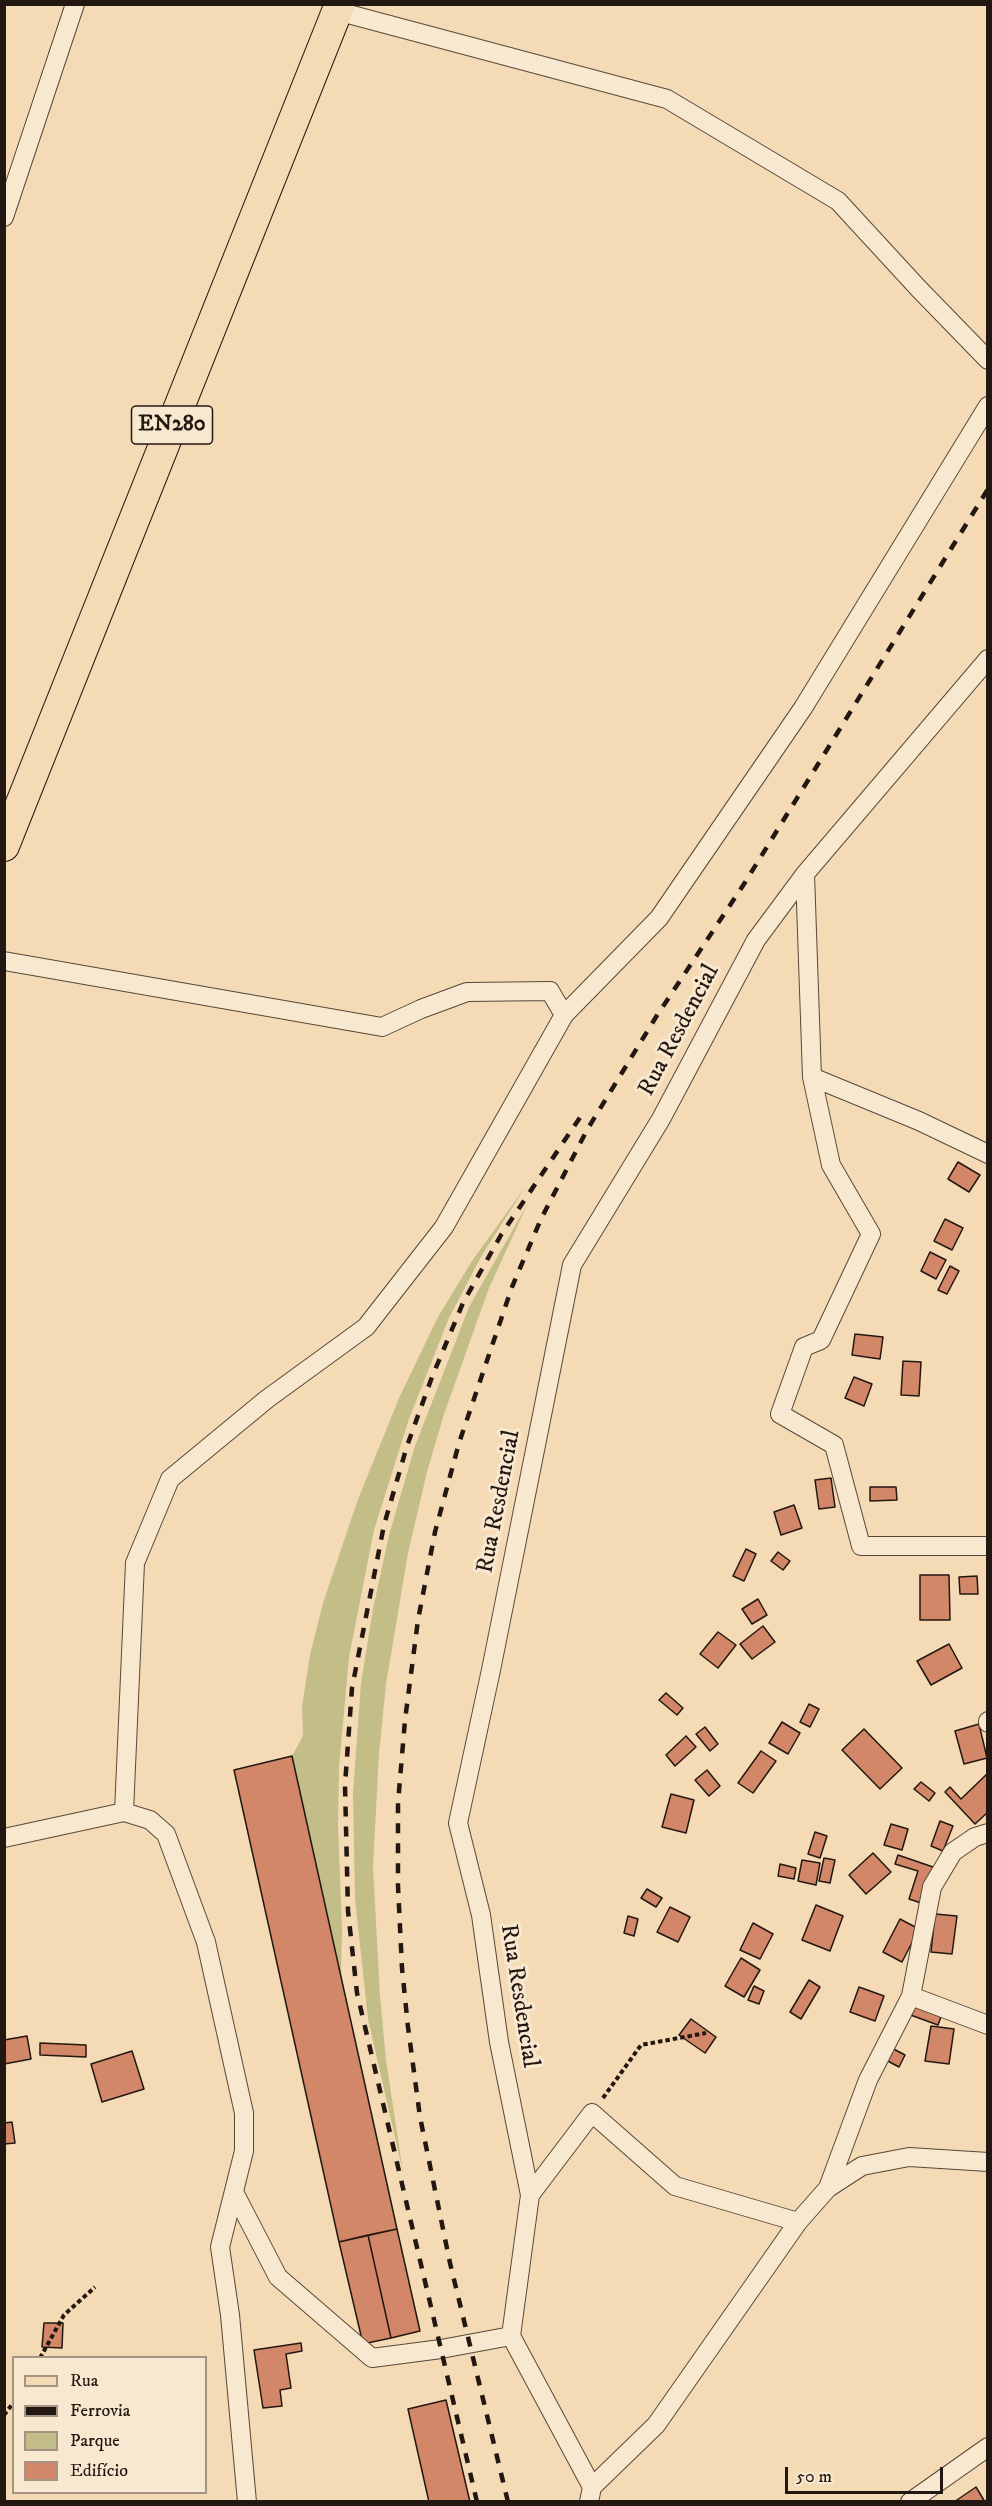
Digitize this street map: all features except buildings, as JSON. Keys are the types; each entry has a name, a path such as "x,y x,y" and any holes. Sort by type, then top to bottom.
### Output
{"main road":[{"name":"EN280","path":"4,846 339,8"}],"street":[{"path":"4,217 75,4"},
{"path":"339,8 667,99 838,201 918,290 987,360"},
{"path":"124,1812 135,1563 170,1479 267,1399 366,1327 444,1227 564,1015 658,918 803,708 987,406"},
{"name":"Rua Resdencial","path":"530,2195 499,2043 481,1915 458,1823 494,1658 572,1264 661,1119 756,940 805,874 987,659"},
{"path":"805,874 812,1077 831,1165 871,1234 821,1340 804,1347 780,1414 834,1445 861,1546 987,1546"},
{"path":"4,961 382,1027 467,992 550,991 564,1015"},
{"path":"812,1077 919,1121 987,1154"},
{"path":"4,1838 124,1812 150,1820 166,1834 206,1942 244,2113 244,2151 220,2247 230,2315 247,2502"},
{"path":"828,2188 868,2080 911,1995 932,1887 953,1852 975,1837 987,1833"},
{"path":"911,1995 987,2025"},
{"path":"798,2222 675,2186 591,2113 530,2195 511,2336 590,2494 656,2425 798,2222 828,2188 862,2166 909,2157 987,2162"},
{"path":"235,2194 278,2277 372,2358 441,2349 511,2336"},
{"path":"910,2502 987,2447"}],"path":[{"path":"591,2113 641,2045 706,2033"},
{"path":"41,2356 64,2315 95,2287"}],"green space":[{"path":"526,1186 482,1255 449,1318 409,1419 374,1530 349,1657 339,1767 341,1979 292,1756 303,1736 302,1707 310,1655 323,1603 357,1502 399,1398 438,1317 472,1261"},
{"path":"528,1203 489,1288 444,1414 427,1472 408,1553 386,1684 379,1754 373,1867 386,2060 403,2172 368,2019 355,1899 353,1793 361,1683 373,1609 389,1535 415,1446 469,1307"}],"railway":[{"path":"508,2502 450,2263 420,2117 402,1968 398,1886 398,1803 405,1720 418,1620 435,1532 459,1443 512,1287 541,1219 587,1130 656,1017 744,884 988,489"},
{"path":"477,2502 357,1993 348,1911 345,1785 352,1688 384,1525 407,1446 432,1377 463,1303 501,1235 585,1110"}]}
